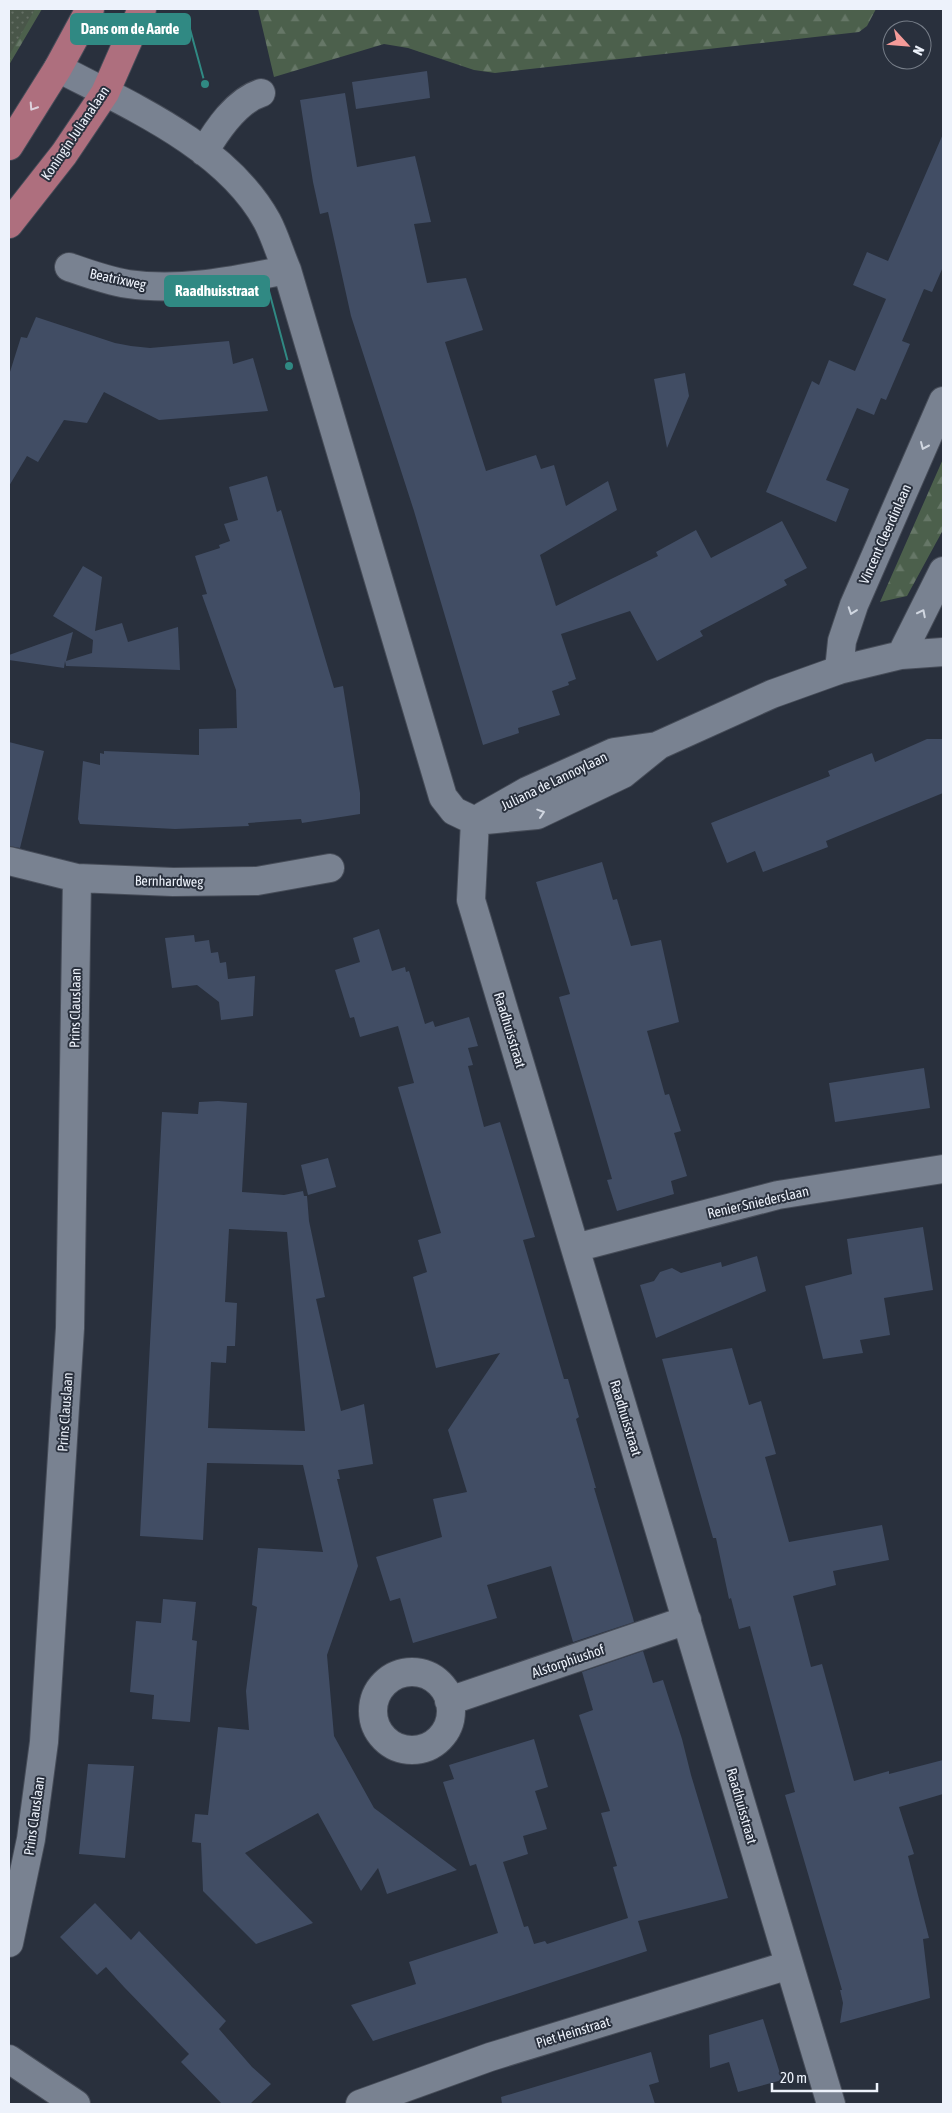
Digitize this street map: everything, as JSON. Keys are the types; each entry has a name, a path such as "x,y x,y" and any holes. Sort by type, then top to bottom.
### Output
{"main road":[{"path":"9,146 58,68 90,9"},
{"name":"Koningin Julianalaan","path":"9,224 64,154 105,93 142,9"}],"street":[{"path":"58,68 192,142 237,180 267,220 287,270 436,776 443,796 454,811 475,821"},
{"path":"204,152 215,133 248,97 261,93"},
{"name":"Beatrixweg","path":"69,267 128,284 158,287 227,281 287,270"},
{"name":"Vincent Cleerdinlaan","path":"839,670 842,641 854,605 943,401"},
{"path":"901,655 943,571"},
{"name":"Juliana de Lannoylaan","path":"475,821 527,791 614,752 659,745 772,694 839,670 901,655 943,652"},
{"name":"Raadhuisstraat","path":"475,821 470,900 831,2104"},
{"name":"Bernhardweg","path":"9,861 77,878 172,882 257,881 330,868"},
{"name":"Prins Clauslaan","path":"9,1943 31,1839 44,1742 70,1328 77,878"},
{"name":"Renier Sniederslaan","path":"575,1248 778,1195 943,1169"},
{"name":"Alstorphiushof","path":"449,1701 687,1620"},
{"name":"Piet Heinstraat","path":"360,2104 490,2057 789,1965"},
{"path":"9,2059 76,2104"}],"green space":[{"path":"9,9 42,9 9,65"},
{"path":"9,9 35,9 9,56"},
{"path":"258,9 876,9 867,26 859,32 495,73 474,70 408,48 384,44 274,77"},
{"path":"943,459 943,530 907,596 880,602"}],"building":[{"path":"427,71 430,98 356,109 352,82"},
{"path":"345,93 357,167 415,156 431,222 414,224 427,283 466,278 483,330 445,342 486,471 536,455 541,469 554,465 566,506 608,481 617,510 540,555 556,606 658,556 656,552 696,530 711,558 782,521 807,568 784,580 787,585 700,631 703,636 657,661 630,611 561,634 576,679 568,682 569,685 552,691 560,715 518,728 519,733 483,745 414,511 351,316 328,212 320,214 313,182 300,100"},
{"path":"943,134 943,267 932,292 924,289 902,341 910,344 886,400 881,398 874,415 857,408 826,480 849,489 836,522 766,492 812,381 819,385 829,360 855,371 886,299 853,285 867,252 888,261"},
{"path":"36,317 115,343 131,346 150,348 229,341 233,364 253,358 268,411 159,420 104,392 87,423 64,420 38,462 27,456 9,486 9,375 21,337 27,338"},
{"path":"685,373 689,396 667,448 654,379"},
{"path":"267,476 277,512 281,510 334,688 343,686 360,793 360,814 302,823 301,819 248,823 249,826 175,829 80,824 78,819 83,761 100,765 100,753 104,754 104,751 199,755 199,729 237,728 236,690 202,595 207,594 195,556 220,548 219,545 230,541 224,524 238,520 229,487"},
{"path":"83,566 102,577 95,631 122,623 128,642 178,627 180,670 66,666 65,661 64,668 9,660 9,655 73,632 66,661 92,653 93,640 53,616"},
{"path":"927,739 943,739 943,793 826,841 828,847 763,872 755,851 727,863 711,823 830,776 828,771 872,753 875,762"},
{"path":"9,742 44,751 20,848 9,846"},
{"path":"602,862 613,900 617,899 631,946 661,940 679,1022 647,1031 665,1095 669,1094 681,1131 674,1133 687,1176 671,1181 674,1194 617,1211 607,1180 612,1179 559,997 570,994 536,882"},
{"path":"379,929 392,971 405,967 406,972 409,971 425,1024 433,1021 435,1027 469,1017 478,1046 468,1048 473,1065 468,1066 484,1127 500,1122 535,1237 523,1240 564,1379 568,1379 579,1417 576,1419 596,1488 594,1488 634,1622 573,1642 551,1566 487,1585 497,1618 413,1643 400,1598 390,1601 376,1557 442,1537 433,1499 467,1492 448,1430 500,1353 436,1368 413,1277 427,1272 418,1240 441,1233 398,1087 414,1083 398,1026 360,1037 354,1017 350,1018 335,970 360,962 353,938"},
{"path":"194,935 195,942 209,940 211,953 218,952 220,963 226,962 228,979 255,976 253,1016 221,1020 219,1002 197,985 172,988 165,938"},
{"path":"924,1068 930,1108 835,1122 829,1083"},
{"path":"199,1102 247,1103 242,1192 284,1195 303,1191 304,1196 307,1196 309,1221 325,1297 316,1299 341,1411 364,1404 373,1464 338,1470 340,1479 337,1479 358,1566 327,1655 334,1736 374,1808 457,1870 387,1894 378,1868 361,1891 318,1813 245,1853 313,1923 256,1944 203,1891 201,1843 192,1842 195,1814 208,1815 218,1727 249,1730 246,1691 257,1607 252,1605 258,1548 323,1552 303,1465 207,1463 203,1540 140,1536 162,1112 198,1114","holes":["229,1229 287,1232 305,1431 208,1428 211,1362 226,1363 227,1346 235,1346 237,1303 225,1302"]},
{"path":"328,1158 336,1187 308,1195 301,1165"},
{"path":"923,1227 933,1290 884,1298 890,1335 860,1340 863,1353 823,1359 805,1286 852,1274 847,1239"},
{"path":"757,1256 766,1291 656,1338 640,1285 654,1281 660,1272 672,1268 681,1273 721,1262 722,1267"},
{"path":"732,1348 749,1405 761,1401 776,1454 765,1457 789,1542 882,1525 889,1560 833,1571 836,1585 793,1596 811,1667 822,1664 854,1781 889,1771 889,1774 943,1760 943,1794 899,1807 914,1854 908,1856 929,1938 923,1939 930,1998 840,2023 843,2003 840,1990 842,1990 785,1795 795,1792 750,1626 739,1629 731,1598 729,1599 716,1538 713,1538 662,1359"},
{"path":"163,1599 196,1602 192,1640 197,1641 190,1722 152,1719 154,1695 130,1692 136,1621 161,1623"},
{"path":"643,1651 653,1683 663,1680 728,1898 638,1921 647,1951 373,2041 351,2005 416,1984 409,1962 498,1933 476,1864 470,1866 443,1782 454,1779 449,1765 534,1739 548,1787 535,1791 547,1829 523,1836 528,1854 503,1862 524,1927 528,1926 534,1944 545,1941 547,1944 628,1918 613,1867 617,1866 601,1813 610,1811 579,1715 593,1710 582,1672"},
{"path":"88,1764 134,1766 125,1858 79,1854"},
{"path":"95,1903 131,1940 139,1931 226,2021 219,2029 252,2067 271,2084 250,2104 222,2104 181,2062 189,2054 106,1967 97,1975 60,1937"},
{"path":"763,2019 782,2080 738,2092 729,2062 710,2068 709,2035"},
{"path":"651,2052 659,2082 649,2085 655,2104 502,2104 501,2097"}],"place":[{"name":"Dans om de Aarde","path":"205,84"},
{"name":"Raadhuisstraat","path":"289,366"}]}
